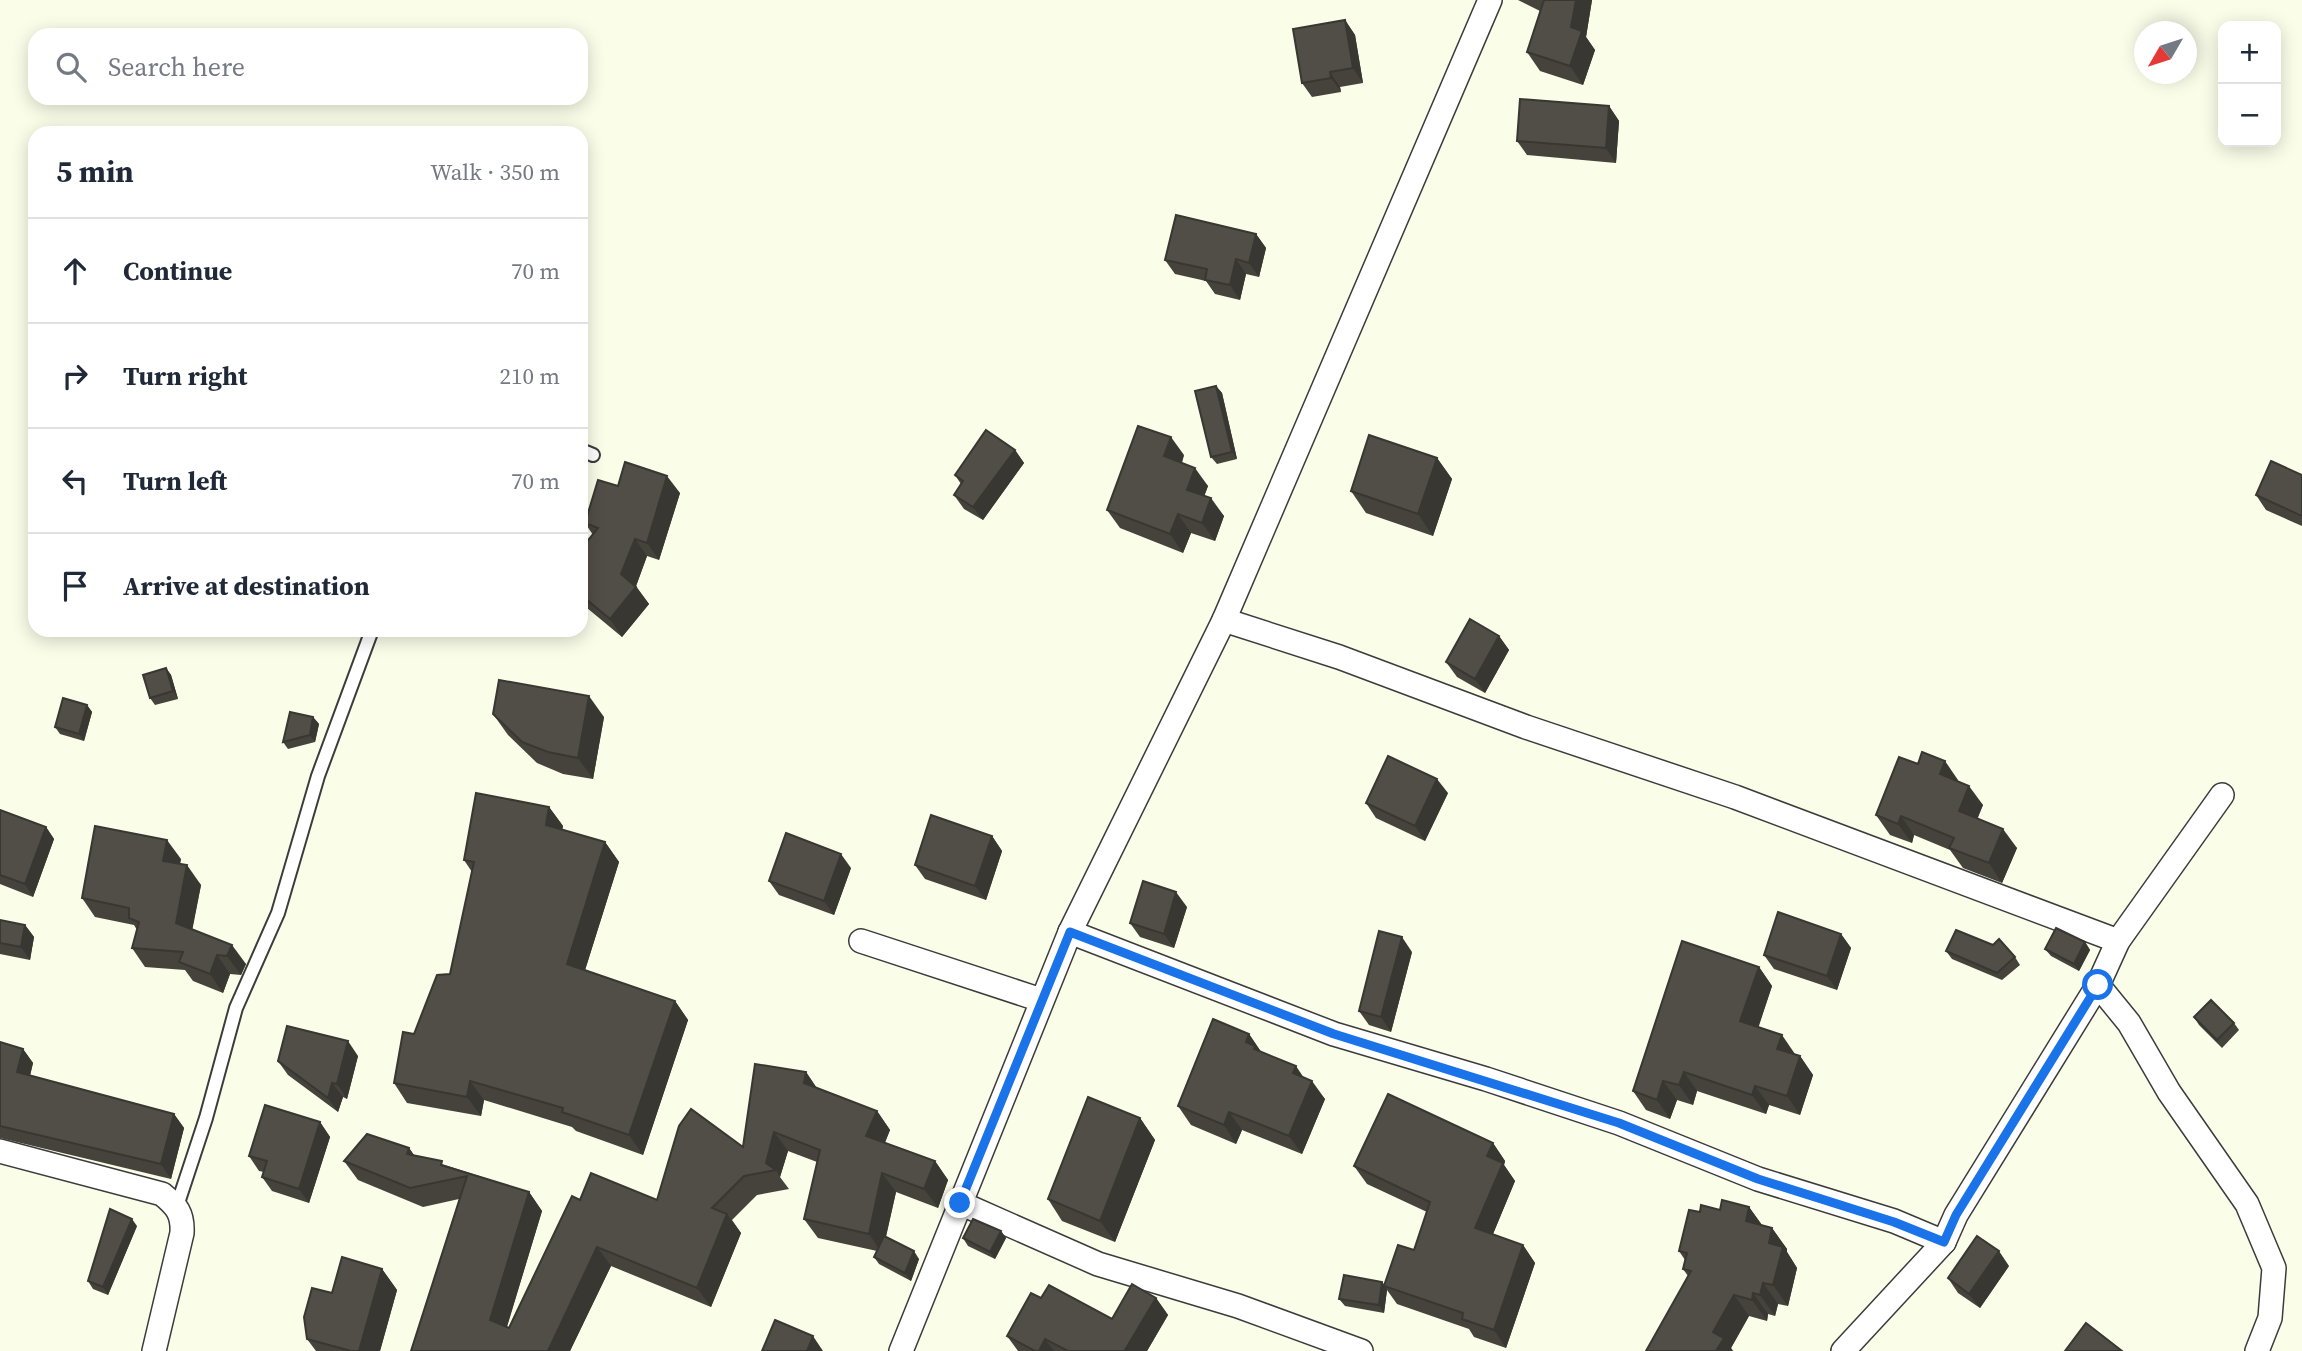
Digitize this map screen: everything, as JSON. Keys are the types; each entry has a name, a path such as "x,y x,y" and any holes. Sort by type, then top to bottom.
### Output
{"street":[{"path":"901,1351 1070,932 1224,620 1490,0"},
{"path":"1224,620 1339,657 1526,727 1735,797 2119,941"},
{"path":"1843,1351 1944,1242 1956,1215 2098,985 2119,941 2222,794"},
{"path":"1070,932 1334,1034 1619,1123 1758,1179 1894,1222 1944,1242"},
{"path":"861,941 1041,1000"},
{"path":"2098,985 2129,1023 2169,1092 2247,1204 2274,1268 2270,1318 2257,1351"},
{"path":"0,1152 162,1194 177,1206 183,1220 182,1233 154,1351"},
{"path":"960,1203 1098,1264 1238,1306 1361,1351"}],"lane":[{"path":"177,1206 206,1118 236,1008 278,913 318,776 369,637"}],"building":[{"path":"1544,0 1576,0 1571,27 1582,31 1570,66 1527,52"},
{"path":"1345,20 1353,68 1330,72 1331,78 1302,83 1293,29"},
{"path":"1520,99 1609,106 1606,148 1517,141"},
{"path":"1176,215 1256,234 1249,263 1236,259 1230,285 1205,280 1207,269 1165,260"},
{"path":"1216,386 1232,452 1211,457 1195,391"},
{"path":"1138,426 1171,437 1164,456 1195,468 1187,490 1211,498 1202,523 1178,514 1170,534 1107,510"},
{"path":"986,430 1015,450 973,507 954,495 963,481 955,475"},
{"path":"1369,435 1437,458 1418,514 1351,491"},
{"path":"2271,461 2302,475 2302,516 2256,495"},
{"path":"625,462 667,476 647,543 635,539 621,574 636,587 610,619 588,601 588,540 598,528 588,524 588,513 598,480 618,486"},
{"path":"1470,619 1499,636 1475,679 1446,662"},
{"path":"166,668 173,691 150,698 143,675"},
{"path":"499,680 589,696 578,758 548,752 522,742 493,714"},
{"path":"63,698 87,705 79,734 55,727"},
{"path":"290,712 313,717 310,735 283,742"},
{"path":"1922,752 1945,761 1940,774 1969,786 1959,811 2003,829 1989,863 1949,848 1954,838 1901,816 1898,824 1876,815 1899,757 1918,764"},
{"path":"1388,756 1437,779 1415,826 1366,803"},
{"path":"476,793 549,807 546,825 605,842 567,964 675,1001 629,1135 562,1112 563,1108 470,1081 467,1097 394,1083 403,1032 414,1034 437,975 450,974 474,862 464,860"},
{"path":"0,810 46,827 25,884 0,875"},
{"path":"931,815 992,836 975,886 915,865"},
{"path":"95,826 167,840 163,861 187,865 176,923 232,945 227,956 217,955 210,974 179,962 183,952 132,948 139,922 129,918 129,908 82,898"},
{"path":"786,833 841,854 824,901 769,881"},
{"path":"1143,881 1176,892 1164,934 1130,923"},
{"path":"1778,912 1841,934 1827,976 1764,955"},
{"path":"0,920 25,925 21,947 0,943"},
{"path":"2056,928 2085,942 2074,964 2045,949"},
{"path":"1956,930 1993,945 1999,939 2015,957 1997,973 1946,951"},
{"path":"1379,931 1402,937 1381,1017 1359,1011"},
{"path":"1682,941 1759,967 1740,1021 1782,1035 1777,1049 1800,1056 1787,1096 1755,1086 1752,1095 1684,1072 1679,1085 1663,1081 1657,1100 1633,1091"},
{"path":"2211,1000 2234,1023 2217,1040 2194,1017"},
{"path":"1213,1019 1249,1034 1246,1042 1255,1046 1254,1049 1296,1066 1293,1073 1312,1081 1289,1136 1229,1112 1224,1125 1178,1106"},
{"path":"287,1026 348,1041 337,1084 332,1083 328,1098 278,1061"},
{"path":"0,1042 23,1049 17,1072 174,1114 161,1164 0,1126"},
{"path":"755,1064 806,1072 804,1083 877,1111 866,1136 935,1161 924,1189 882,1173 869,1234 804,1219 820,1150 774,1132 766,1163 776,1170 744,1176 712,1208 727,1214 697,1288 597,1247 548,1351 411,1351 467,1176 410,1188 344,1161 367,1134 409,1148 407,1154 442,1161 441,1165 529,1192 490,1320 509,1328 572,1196 580,1200 591,1173 657,1200 679,1126 691,1109 743,1147"},
{"path":"1388,1094 1493,1143 1487,1156 1503,1163 1475,1228 1523,1245 1494,1330 1462,1319 1463,1313 1384,1286 1398,1245 1414,1250 1430,1202 1354,1166"},
{"path":"1088,1097 1140,1118 1100,1221 1048,1199"},
{"path":"265,1105 320,1122 299,1189 262,1177 267,1161 249,1156"},
{"path":"1722,1200 1749,1207 1746,1221 1772,1228 1769,1243 1783,1247 1773,1285 1763,1283 1760,1295 1753,1293 1752,1300 1734,1295 1713,1332 1724,1338 1716,1351 1646,1351 1691,1271 1683,1269 1687,1253 1679,1251 1689,1210 1700,1212 1701,1205 1720,1210"},
{"path":"110,1209 132,1219 103,1287 88,1281"},
{"path":"973,1219 1001,1231 990,1252 963,1238"},
{"path":"884,1236 914,1251 905,1273 874,1257"},
{"path":"1977,1236 1999,1251 1969,1294 1948,1278"},
{"path":"342,1257 382,1269 359,1351 307,1339 304,1317 312,1288 332,1293"},
{"path":"1344,1275 1382,1282 1379,1305 1339,1299"},
{"path":"1132,1284 1156,1298 1125,1350 1127,1351 1068,1351 1045,1339 1039,1351 1035,1351 1007,1336 1031,1293 1041,1298 1049,1285 1112,1319"},
{"path":"775,1320 813,1336 807,1351 762,1351"},
{"path":"2086,1323 2122,1351 2065,1351"}],"route":[{"path":"960,1203 1028,1029 1070,932 1334,1034 1486,1079 1619,1123 1758,1179 1894,1222 1944,1242 1956,1215 2019,1117 2098,985"}]}
